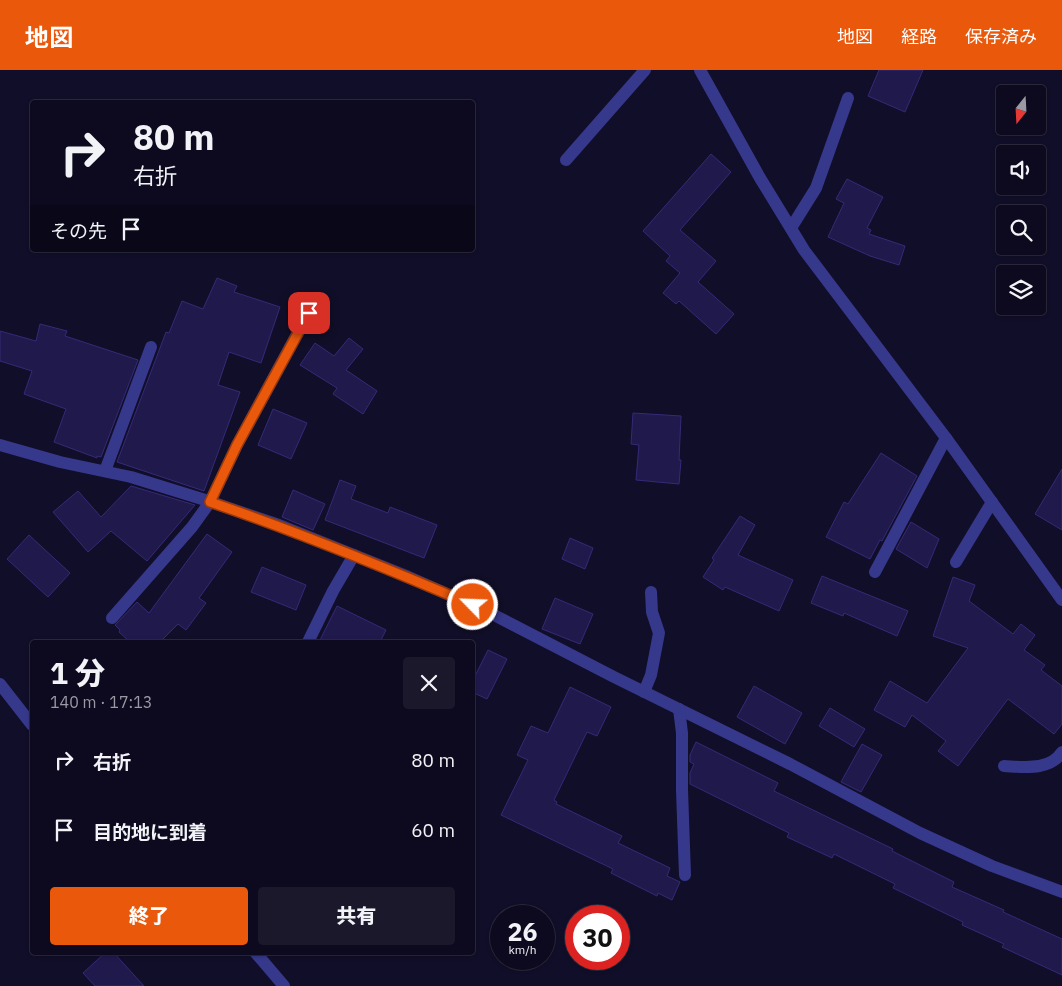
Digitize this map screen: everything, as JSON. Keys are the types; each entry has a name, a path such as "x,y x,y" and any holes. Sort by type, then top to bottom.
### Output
{"street":[{"path":"566,160 645,70"},
{"path":"700,70 760,178 804,250 946,438 1062,600"},
{"path":"791,228 816,188 848,98"},
{"path":"112,618 192,527 210,502 237,445 316,299"},
{"path":"105,472 151,347"},
{"path":"875,572 946,438"},
{"path":"0,445 60,462 131,477 279,525 354,555 490,613 790,764 920,833 992,866 1062,892"},
{"path":"956,562 992,502"},
{"path":"309,640 333,591 354,555"},
{"path":"644,692 650,675 658,633 652,612 651,592"},
{"path":"0,684 30,722"},
{"path":"679,709 682,733 682,790 686,875"},
{"path":"1004,766 1020,767 1050,764 1062,752"},
{"path":"258,955 284,986"}],"building":[{"path":"879,70 923,70 905,112 868,96"},
{"path":"711,154 731,172 680,230 716,261 698,282 734,314 716,334 679,301 676,304 663,293 680,273 666,261 670,256 643,231"},
{"path":"847,179 883,197 867,228 871,230 869,234 905,246 899,265 870,256 828,237 844,203 836,199"},
{"path":"217,278 237,286 234,292 280,307 261,363 229,352 218,385 240,392 204,491 117,462 166,332 169,333 182,301 203,309"},
{"path":"40,324 67,331 65,336 138,360 101,457 97,456 97,458 54,442 66,409 24,394 32,371 0,361 0,331 36,341"},
{"path":"349,338 363,349 346,370 377,391 363,414 333,394 337,388 300,365 315,343 334,356"},
{"path":"273,409 307,423 291,459 258,445"},
{"path":"633,413 681,416 679,484 636,480 639,445 631,444"},
{"path":"881,453 917,476 882,541 880,540 870,559 826,537 844,502 848,504"},
{"path":"1062,469 1062,530 1035,514"},
{"path":"340,480 356,486 351,499 388,513 390,507 437,525 424,558 325,520"},
{"path":"131,486 195,505 147,561 111,531 88,552 53,512 78,491 101,517"},
{"path":"293,490 325,504 313,530 282,517"},
{"path":"740,516 755,525 738,555 793,580 779,611 725,587 723,590 703,577 714,560 712,558"},
{"path":"911,522 939,539 927,568 896,549"},
{"path":"207,534 232,552 199,598 206,603 186,630 178,624 162,640 128,640 119,632 120,630 115,625 137,602 149,613"},
{"path":"29,535 70,573 48,597 7,559"},
{"path":"570,538 593,548 585,569 562,559"},
{"path":"262,567 306,585 296,610 251,592"},
{"path":"822,576 908,611 897,636 844,613 843,616 811,603"},
{"path":"953,577 975,585 969,601 1013,634 1021,624 1035,635 1024,650 1045,665 1041,670 1062,686 1062,724 1054,734 1008,699 958,766 938,751 946,741 912,715 905,727 874,710 890,681 927,703 968,648 933,636"},
{"path":"555,598 593,614 580,644 542,629"},
{"path":"337,606 386,630 381,640 320,640"},
{"path":"488,650 507,659 487,699 475,693 475,676"},
{"path":"754,686 802,713 785,744 737,717"},
{"path":"570,687 611,707 597,736 587,732 554,800 557,802 556,804 622,836 618,843 670,868 667,876 680,882 672,900 658,893 657,896 611,873 613,869 501,815 528,760 517,755 531,726 548,733"},
{"path":"830,708 865,729 854,747 819,726"},
{"path":"696,742 778,783 774,791 893,849 892,851 954,882 952,887 1062,939 1062,975 1002,947 1004,944 962,925 963,922 893,888 895,884 834,854 832,858 787,837 789,833 690,784 690,773 694,764 690,762 690,755"},
{"path":"862,744 882,755 861,792 841,782"},
{"path":"103,955 116,955 144,986 95,986 83,973"}],"route":[{"path":"309,313 237,445 210,502 279,525 473,605"}]}
